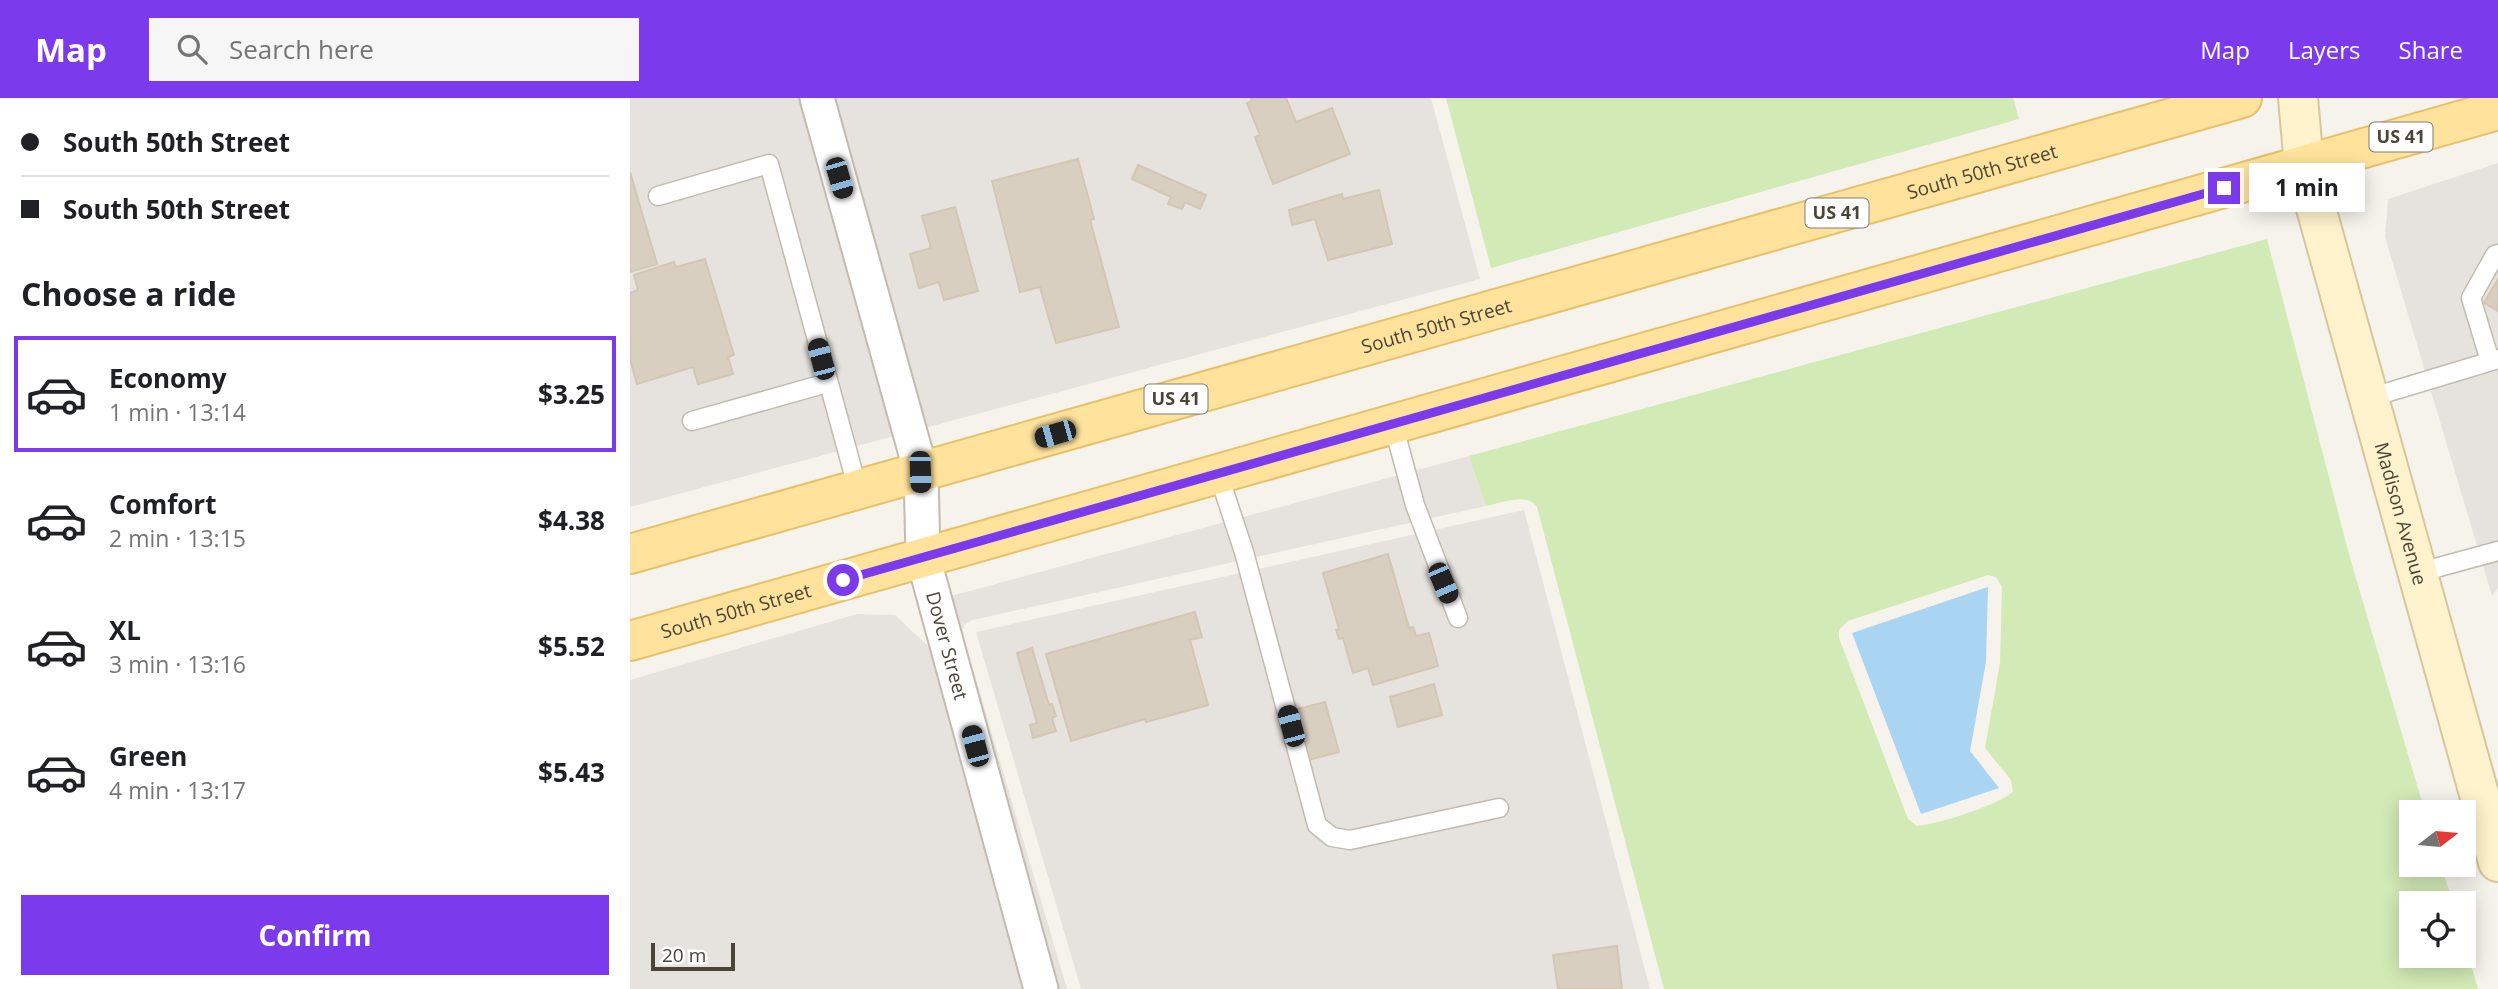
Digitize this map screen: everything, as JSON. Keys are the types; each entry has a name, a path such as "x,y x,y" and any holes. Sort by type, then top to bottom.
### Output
{"main road":[{"name":"South 50th Street","path":"630,554 2242,98"},
{"name":"Madison Avenue","path":"2298,98 2305,165 2497,858"},
{"name":"South 50th Street","path":"630,641 2498,110"}],"street":[{"name":"Dover Street","path":"817,98 920,472 923,557 1041,989"}],"lane":[{"path":"658,196 769,164 858,490"},
{"path":"2369,398 2495,355 2471,298 2498,254"},
{"path":"692,421 827,383"},
{"path":"1393,424 1415,505 1458,618"},
{"path":"1218,474 1244,552 1317,825 1332,837 1350,840 1499,808"},
{"path":"2417,573 2498,551"}],"shaded area":[{"path":"630,98 1431,98 1480,279 630,507"},
{"path":"2498,163 2498,588 2492,596 2385,237 2388,199"},
{"path":"1469,456 1486,506 973,620 965,624 962,632 1067,989 1058,989 951,596"},
{"path":"1524,510 1650,989 1081,989 976,632"},
{"path":"857,614 895,615 931,649 1037,989 630,989 630,680"}],"green space":[{"path":"1446,98 2013,98 2019,119 1491,268"},
{"path":"2267,239 2350,558 2421,800 2399,800 2399,877 2445,877 2449,891 2399,891 2399,968 2472,968 2478,989 1664,989 1537,507 1521,499 1486,506 1469,456","holes":["1988,575 1996,577 2002,587 2000,663 1985,748 2011,780 2013,791 1996,802 1968,813 1917,826 1908,819 1839,638 1839,630 1848,621"]}],"water":[{"path":"1988,587 1986,662 1970,751 1999,788 1921,814 1852,633"}],"building":[{"path":"1251,98 1286,98 1296,122 1332,108 1350,154 1273,184 1255,137 1260,135 1247,103 1252,101"},
{"path":"1078,159 1094,219 1090,220 1119,327 1056,343 1040,287 1020,292 992,181"},
{"path":"1138,165 1206,195 1200,209 1185,202 1182,209 1168,204 1171,197 1132,179"},
{"path":"630,172 657,264 630,272"},
{"path":"1379,190 1392,244 1328,260 1315,219 1292,225 1289,210 1342,194 1343,199"},
{"path":"955,207 978,291 944,300 939,282 919,288 910,254 931,248 922,216"},
{"path":"705,259 734,355 728,357 733,374 698,384 693,367 637,384 630,359 630,293 638,290 634,275 674,262 676,267"},
{"path":"2498,279 2498,311 2484,303"},
{"path":"1388,554 1409,628 1413,627 1416,636 1429,633 1438,666 1373,685 1368,668 1353,673 1343,638 1339,639 1336,630 1339,629 1323,573"},
{"path":"1195,612 1202,637 1190,640 1208,705 1146,722 1145,719 1071,741 1046,654"},
{"path":"1032,648 1049,705 1052,704 1056,716 1052,718 1056,731 1033,738 1030,725 1037,723 1017,653"},
{"path":"1434,684 1442,715 1398,727 1390,697"},
{"path":"1325,702 1339,752 1308,760 1294,710"},
{"path":"1617,946 1622,989 1558,989 1553,955"}],"route":[{"path":"843,580 2224,188"}]}
